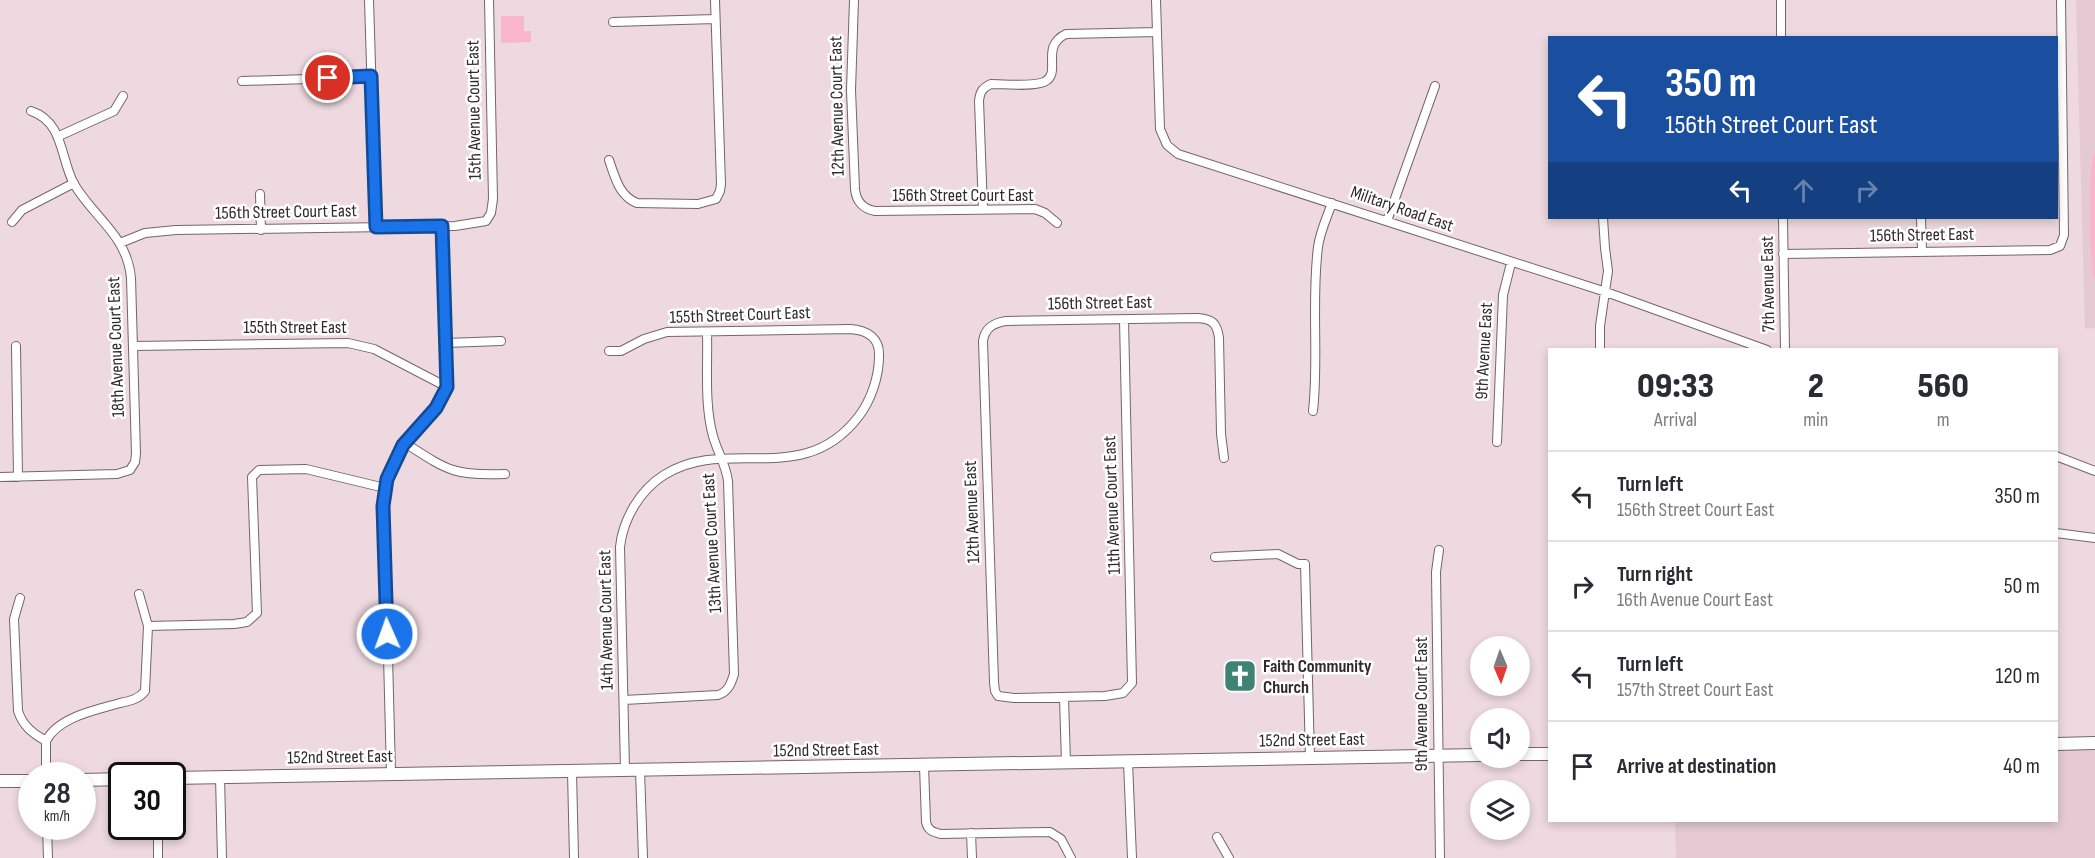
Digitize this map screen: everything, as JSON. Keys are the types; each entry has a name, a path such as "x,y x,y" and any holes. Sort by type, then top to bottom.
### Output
{"main road":[{"path":"2058,744 2095,743"},
{"path":"1530,754 1548,754"},
{"name":"152nd Street East","path":"186,778 1470,755"},
{"path":"0,782 18,781"}],"street":[{"path":"369,0 376,227"},
{"name":"15th Avenue Court East","path":"489,0 493,199 489,218"},
{"path":"609,160 622,192 631,201 698,204 716,199 721,184 715,0"},
{"name":"12th Avenue Court East","path":"854,0 851,90 855,189 856,196 865,208"},
{"name":"Military Road East","path":"1156,0 1160,129 1169,149 1178,154 1387,220 1511,263 1606,292 1761,348"},
{"path":"1781,0 1781,36"},
{"name":"156th Street East","path":"1783,254 1922,250 2050,250 2060,246 2064,235 2061,0"},
{"path":"613,22 715,19"},
{"path":"983,209 979,101 985,86 1037,84 1046,81 1052,72 1053,48 1056,40 1066,34 1157,32"},
{"path":"242,81 371,76"},
{"path":"1387,220 1435,86"},
{"path":"59,136 114,111 123,96"},
{"name":"18th Avenue Court East","path":"18,477 117,474 130,470 135,462 136,454 130,272 120,243 74,183 59,136 42,114 31,111"},
{"path":"12,222 22,210 74,183"},
{"path":"260,194 261,230"},
{"path":"1313,411 1317,366 1314,320 1318,247 1332,202"},
{"name":"156th Street Court East","path":"865,208 875,211 1035,209 1045,213 1057,223"},
{"name":"156th Street Court East","path":"120,243 145,233 176,230 470,225 489,218"},
{"path":"1600,348 1600,326 1608,270 1603,219"},
{"name":"7th Avenue East","path":"1783,219 1785,348"},
{"path":"1921,219 1922,250"},
{"path":"392,774 383,517 385,488 390,471 405,442 436,408 447,387 442,226"},
{"name":"9th Avenue East","path":"1497,442 1503,295 1511,263"},
{"name":"156th Street East","path":"988,329 995,323 1006,321 1209,319 1214,323 1219,338 1221,434 1224,458"},
{"name":"11th Avenue Court East","path":"1064,697 1124,693 1133,676 1124,320"},
{"name":"155th Street Court East","path":"609,351 621,351 644,339 667,332 850,329 866,331 873,337"},
{"name":"12th Avenue East","path":"988,329 983,341 994,682 997,694 1014,698 1064,697"},
{"name":"13th Avenue Court East","path":"624,700 718,695 726,691 732,682 734,663 728,481 713,435 709,409 707,332"},
{"name":"14th Avenue Court East","path":"625,770 620,547 630,513 646,490 665,474 692,463 798,456 820,449 842,435 861,412 873,388 880,355 873,337"},
{"path":"446,344 501,341"},
{"name":"155th Street East","path":"133,346 348,343 374,350 447,387"},
{"path":"0,477 18,477 16,346"},
{"path":"405,442 440,466 452,471 481,475 505,474"},
{"path":"2058,457 2095,471"},
{"path":"148,626 234,624 247,622 257,613 252,477 255,473 263,469 306,470 385,488"},
{"path":"2058,533 2095,538"},
{"name":"9th Avenue Court East","path":"1439,550 1436,572 1440,858"},
{"path":"1215,557 1278,554 1298,564 1305,564 1310,759"},
{"path":"46,762 46,741 53,731 67,722 143,695 147,684 148,626 139,594"},
{"path":"20,598 14,619 18,711 21,721 27,728 46,741"},
{"path":"1064,697 1066,763"},
{"path":"1128,762 1132,858"},
{"path":"924,766 927,826 932,832 941,834 1050,832 1061,839 1071,858"},
{"path":"640,770 643,858"},
{"path":"572,772 574,858"},
{"path":"220,777 222,858"},
{"path":"971,833 972,858"},
{"path":"1217,837 1229,858"},
{"path":"47,840 48,858"},
{"path":"158,840 158,858"}],"shaded area":[{"path":"2076,0 2095,0 2095,328 2085,329"},
{"path":"501,16 524,16 524,31 531,31 531,42 501,43"},
{"path":"2095,151 2095,283 2091,255 2090,216 2092,161"},
{"path":"2095,743 2095,858 1676,858 1675,822 2058,822 2058,744"}],"place":[{"name":"Faith Community Church","path":"1240,676"}],"route":[{"path":"328,78 371,76 376,227 442,226 447,387 441,402 403,445 387,479 383,517 387,634"}]}
